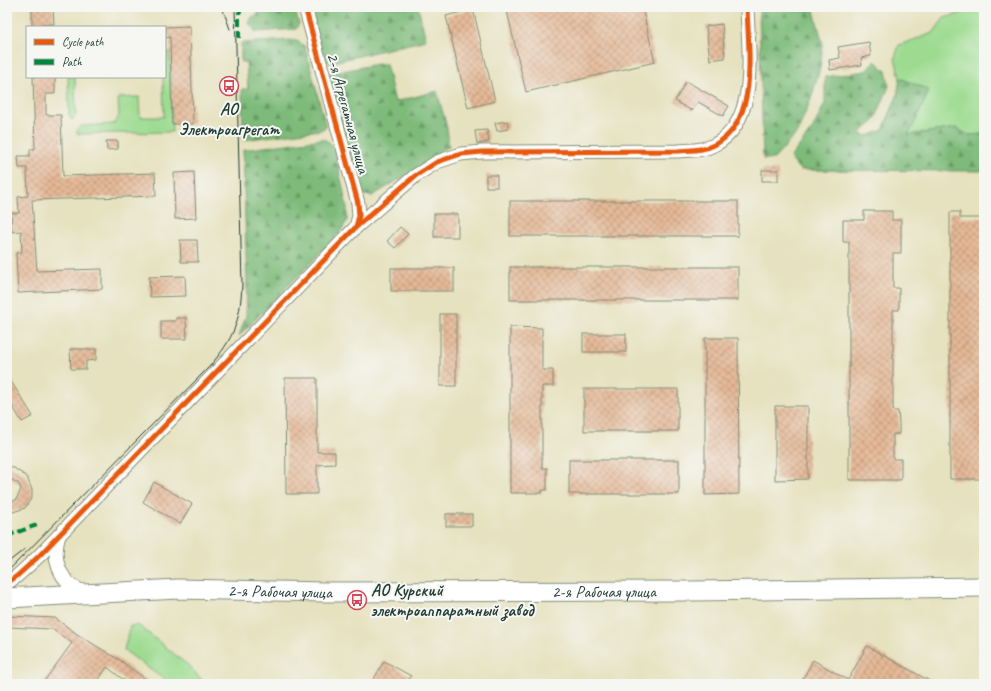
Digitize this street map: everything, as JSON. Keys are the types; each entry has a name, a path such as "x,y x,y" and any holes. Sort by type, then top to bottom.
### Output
{"main road":[{"name":"2-я Рабочая улица","path":"7,598 178,589 325,592 984,587"}],"street":[{"name":"2-я Агрегатная улица","path":"305,7 358,203 359,216 356,227"},
{"path":"7,583 27,567 356,227 415,176 437,162 461,154 482,152 701,150 713,146 733,131 747,99 747,7"},
{"path":"59,534 55,552 60,572 68,583 91,594"}],"green space":[{"path":"257,7 294,7 299,24 296,29 256,32 249,23 252,17 258,15 259,8"},
{"path":"309,7 418,7 426,40 329,63 324,61"},
{"path":"759,7 813,7 823,45 820,68 811,99 797,133 774,159 763,159"},
{"path":"984,7 984,134 968,135 957,128 908,135 929,90 900,78 895,58 899,45 933,33 944,18"},
{"path":"291,40 300,42 305,47 326,127 320,130 243,140 242,89 248,89 246,62 241,62 241,43"},
{"path":"166,52 170,52 172,132 78,134 76,131 81,126 114,124 119,116 118,98 139,97 140,117 164,117 163,78 166,78"},
{"path":"875,61 886,71 889,86 875,120 860,133 867,136 883,130 897,96 900,78 929,90 908,135 957,128 968,135 984,134 984,171 800,170 790,158 813,128 825,103 825,77 866,71"},
{"path":"377,64 386,64 395,102 437,91 447,128 449,146 428,162 372,196 364,195 359,189 328,74"},
{"path":"68,78 75,78 76,115 72,120 69,115"},
{"path":"323,139 334,147 347,207 347,221 339,234 239,336 246,316 247,286 243,150"},
{"path":"138,625 189,666 206,684 170,684 124,650 130,626"}],"building":[{"path":"32,7 53,7 54,24 32,26"},
{"path":"523,7 642,7 655,62 526,92 507,11"},
{"path":"473,9 495,101 468,108 446,16"},
{"path":"722,24 725,58 710,60 706,26"},
{"path":"190,26 193,124 172,124 170,37 166,38 166,27"},
{"path":"869,42 871,56 861,58 862,65 830,70 829,60 840,58 838,47"},
{"path":"33,78 55,78 55,94 46,94 46,115 61,115 63,176 155,173 156,196 32,200 37,271 102,269 102,289 18,293 16,253 22,252 21,231 12,232 11,213 19,213 18,197 28,196 27,168 19,168 18,156 30,156 30,149 35,149"},
{"path":"686,81 729,106 723,116 698,102 692,111 675,101"},
{"path":"507,121 509,129 497,131 495,123"},
{"path":"487,130 489,142 477,144 475,131"},
{"path":"106,141 118,141 118,149 107,150"},
{"path":"762,170 778,170 778,181 762,181"},
{"path":"194,172 196,218 175,219 174,173"},
{"path":"486,175 497,175 497,187 486,187"},
{"path":"510,201 738,201 738,236 510,236"},
{"path":"864,211 892,211 892,220 901,220 901,253 893,253 893,288 899,288 899,310 893,310 893,411 898,411 899,434 893,434 893,459 901,459 901,480 849,480 849,242 843,242 843,220 864,220"},
{"path":"950,212 960,212 960,218 984,218 984,479 950,479"},
{"path":"434,214 458,214 458,237 434,237"},
{"path":"400,227 408,234 395,248 387,241"},
{"path":"180,240 197,240 198,262 181,262"},
{"path":"510,267 738,267 738,300 510,300"},
{"path":"391,268 454,268 454,291 391,291"},
{"path":"185,276 186,296 150,297 149,277"},
{"path":"440,314 456,314 456,386 440,386"},
{"path":"176,318 186,318 187,339 161,339 161,321 176,321"},
{"path":"510,327 542,328 542,370 553,370 553,386 542,386 542,468 547,468 547,490 542,490 542,493 510,493"},
{"path":"583,334 626,334 626,352 583,352"},
{"path":"705,338 738,338 739,494 705,495"},
{"path":"70,349 96,349 96,360 86,361 86,369 71,369"},
{"path":"7,375 33,416 22,422 7,397"},
{"path":"285,378 317,378 317,452 335,452 335,464 317,465 317,494 286,494"},
{"path":"584,389 678,389 678,431 584,431"},
{"path":"775,406 808,406 808,479 775,480"},
{"path":"569,460 679,460 679,494 569,494"},
{"path":"7,466 14,468 27,477 32,490 32,497 25,508 7,514 7,503 16,500 21,489 19,484 7,477"},
{"path":"154,482 192,504 180,524 143,502"},
{"path":"446,514 472,514 472,526 446,526"},
{"path":"7,616 55,618 77,634 121,661 152,684 129,684 107,667 96,684 42,684 72,643 52,629 7,627"},
{"path":"867,646 935,684 800,684 813,660 848,680"},
{"path":"384,661 411,676 406,684 371,684"}],"tram line":[{"path":"222,7 230,29"},
{"path":"7,572 210,366 225,347 234,329 240,309 242,285 235,7"},
{"path":"7,563 25,549"}],"marked path":[{"path":"239,38 239,13 242,7"},
{"path":"7,536 37,525"}],"cycle path":[{"path":"305,7 358,203 359,216 356,227"},
{"path":"7,583 39,556 356,227 415,176 437,162 461,154 482,152 696,150 714,145 729,134 739,120 745,102 748,83 749,43 747,7"}],"place":[{"name":"АО Электроагрегат","path":"229,86"},
{"name":"АО Курский электроаппаратный завод","path":"357,600"}]}
